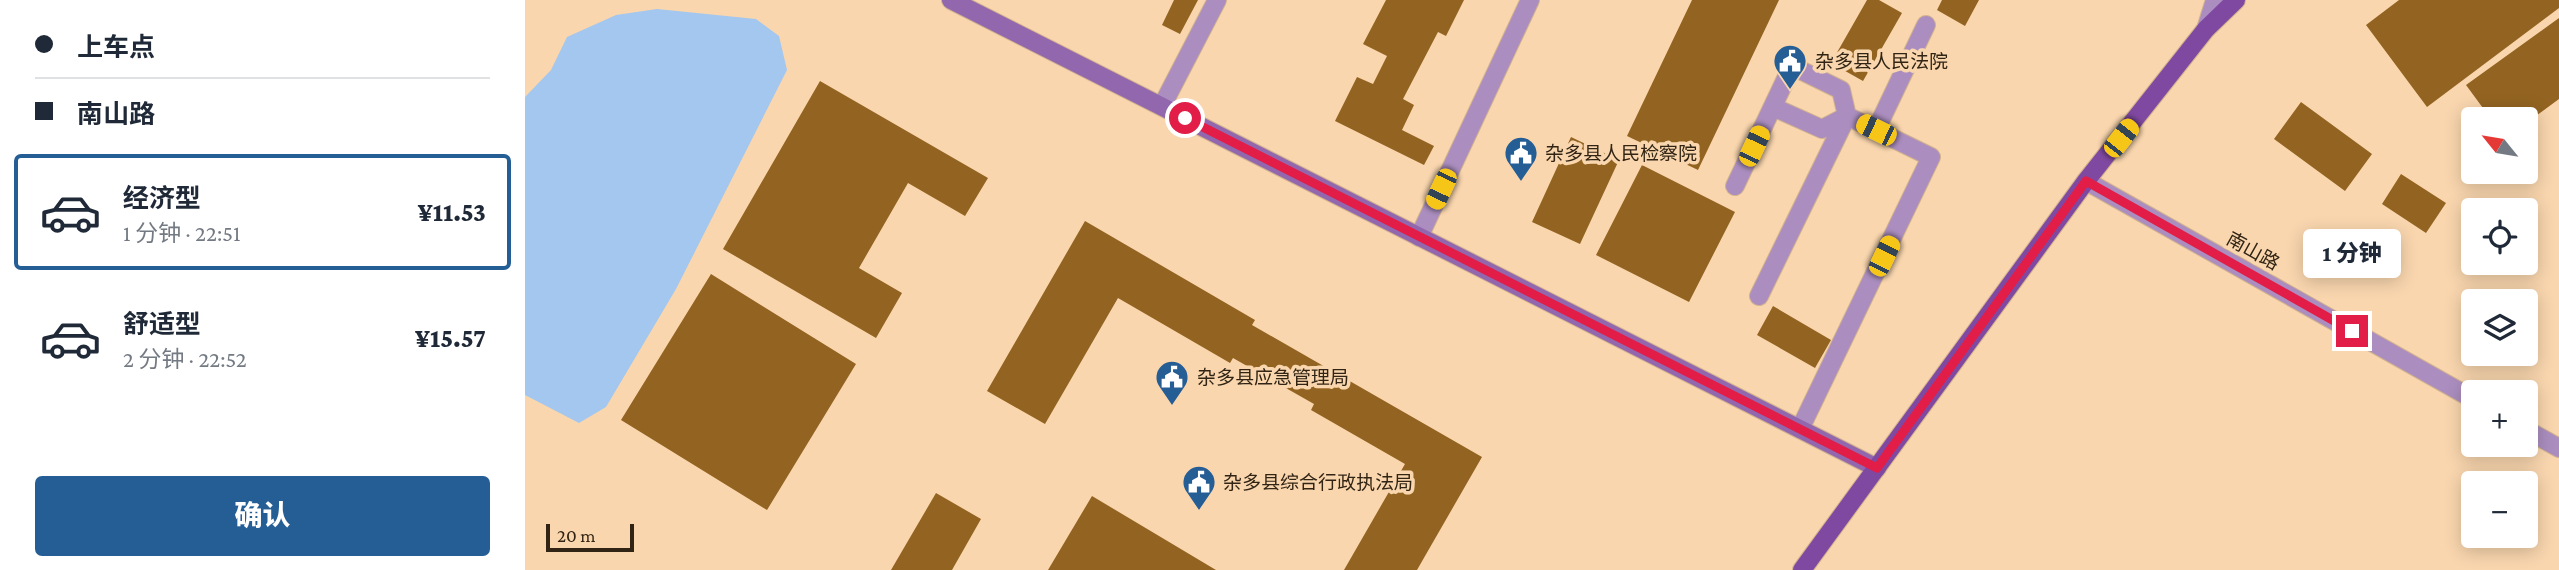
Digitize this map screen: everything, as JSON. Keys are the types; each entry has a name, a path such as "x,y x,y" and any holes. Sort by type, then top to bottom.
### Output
{"main road":[{"path":"951,0 1877,468"},
{"path":"1802,570 2086,181 2206,29 2236,0"}],"street":[{"path":"1162,106 1217,0"},
{"path":"1419,237 1530,0"},
{"path":"2206,29 2215,0"},
{"path":"1876,130 1926,25"},
{"path":"1735,187 1792,66 1841,90 1847,116 1759,296"},
{"path":"1773,107 1822,129 1847,116"},
{"path":"1800,429 1931,157 1847,116"},
{"name":"南山路","path":"2086,181 2461,392"},
{"path":"2538,436 2559,448"}],"water":[{"path":"657,9 756,19 779,36 787,70 676,289 606,407 579,423 525,395 525,97 551,70 567,37 616,15"}],"building":[{"path":"1174,0 1198,0 1180,34 1162,25"},
{"path":"1386,0 1464,0 1446,36 1438,32 1403,99 1414,105 1402,130 1434,146 1424,165 1335,121 1357,77 1373,84 1387,56 1363,44"},
{"path":"1692,0 1779,0 1698,170 1627,136"},
{"path":"1867,0 1879,0 1902,13 1863,81 1831,63"},
{"path":"1942,0 1979,0 1965,26 1937,10"},
{"path":"2399,0 2559,0 2559,8 2427,107 2366,25"},
{"path":"2559,18 2559,99 2538,114 2538,107 2482,107 2466,85"},
{"path":"820,81 988,178 965,216 908,183 859,268 902,293 876,338 723,249"},
{"path":"2301,102 2372,154 2345,191 2274,139"},
{"path":"1571,137 1619,160 1580,244 1532,222"},
{"path":"1642,165 1735,212 1689,302 1596,255"},
{"path":"2401,174 2446,203 2426,233 2382,204"},
{"path":"1085,221 1255,320 1252,325 1482,457 1417,570 1344,570 1405,464 1311,410 1314,404 1233,358 1230,363 1118,298 1045,424 987,391"},
{"path":"711,274 856,364 767,510 621,420"},
{"path":"1773,306 1831,340 1815,368 1757,335"},
{"path":"936,493 981,519 952,570 891,570"},
{"path":"1092,496 1216,570 1048,570"}],"place":[{"name":"杂多县人民法院","path":"1790,91"},
{"name":"杂多县人民检察院","path":"1521,183"},
{"name":"杂多县应急管理局","path":"1172,407"},
{"name":"杂多县综合行政执法局","path":"1199,512"}],"route":[{"path":"1185,118 1877,468 2086,181 2352,331"}]}
